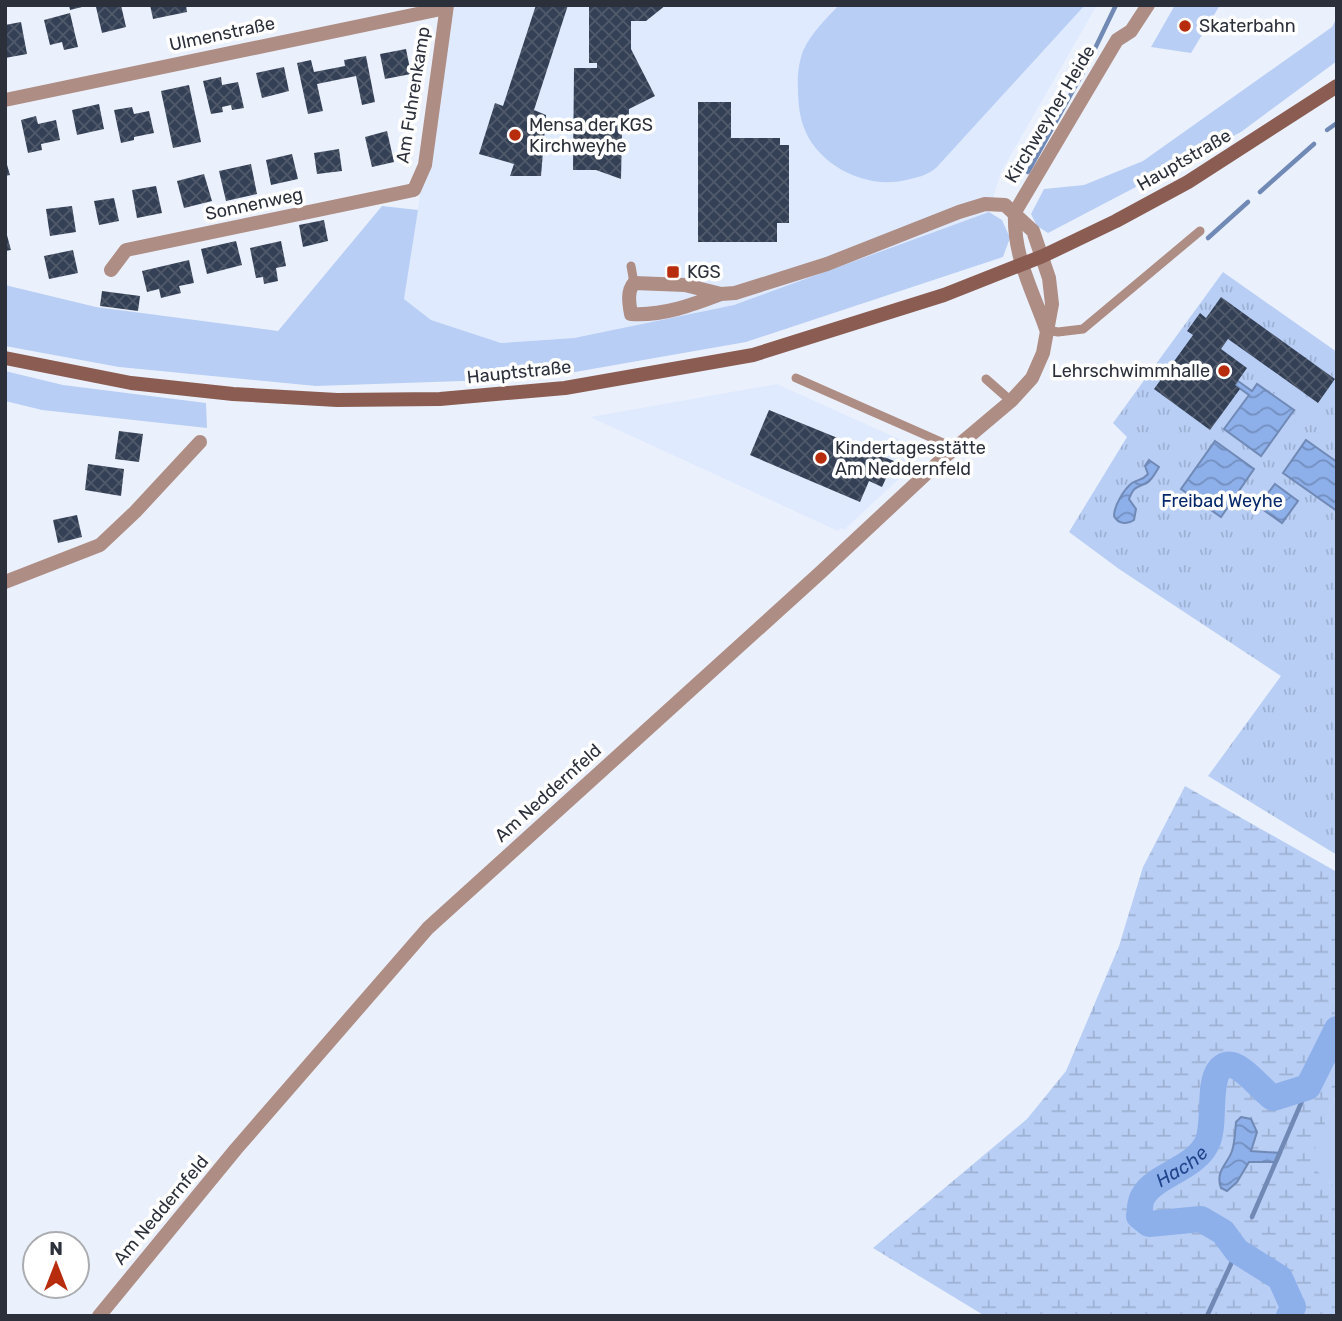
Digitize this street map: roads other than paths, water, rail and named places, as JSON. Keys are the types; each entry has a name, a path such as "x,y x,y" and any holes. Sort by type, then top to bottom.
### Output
{"main road":[{"name":"Hauptstraße","path":"5,358 131,383 233,394 337,400 440,399 565,388 753,355 944,295 1044,256 1188,182 1337,86"}],"street":[{"name":"Kirchweyher Heide","path":"1015,212 1117,40 1131,31 1148,5"},
{"name":"Ulmenstraße","path":"5,100 446,6"},
{"name":"Am Fuhrenkamp","path":"414,190 425,164 446,6"},
{"name":"Sonnenweg","path":"111,270 126,250 414,190"},
{"path":"721,294 685,285 634,283 630,287 628,301 631,314 648,315 672,311 827,264 985,204 1005,205 1015,212 1033,231 1044,256"},
{"path":"1015,212 1014,234 1022,266 1047,330"},
{"name":"Am Neddernfeld","path":"99,1316 236,1149 428,928 941,460 1011,401 1032,379 1043,353 1052,304 1044,256"},
{"path":"5,582 100,545 135,512 200,442"}],"lane":[{"path":"1047,330 1058,332 1083,329 1200,231"},
{"path":"631,267 634,283"},
{"path":"796,378 948,445"},
{"path":"986,379 1011,401"}],"water":[{"path":"1238,381 1252,391 1257,384 1294,410 1261,456 1224,429 1249,395 1235,385"},
{"path":"1306,440 1337,462 1337,511 1283,473"},
{"path":"1215,441 1254,469 1221,517 1181,489"},
{"path":"1149,460 1159,467 1149,482 1136,488 1129,499 1136,509 1134,520 1128,523 1120,522 1114,516 1118,503 1129,486 1148,474 1145,466"},
{"path":"1275,484 1298,501 1282,523 1258,506"},
{"path":"1241,1117 1251,1119 1257,1132 1251,1151 1281,1153 1277,1162 1249,1162 1237,1182 1227,1191 1221,1188 1219,1177 1232,1151 1236,1122"}],"waterway":[{"path":"1028,172 1087,65 1116,5"},
{"path":"1327,130 1337,123"},
{"path":"1260,192 1314,144"},
{"path":"1208,238 1248,202"},
{"name":"Hache","path":"1289,1316 1293,1307 1280,1278 1237,1251 1223,1232 1201,1219 1149,1224 1139,1216 1140,1205 1149,1188 1192,1160 1206,1145 1211,1125 1213,1089 1219,1070 1226,1065 1238,1067 1273,1098 1308,1087 1337,1029"},
{"path":"1252,1217 1308,1087"},
{"path":"1207,1316 1237,1251"}],"place":[{"name":"Skaterbahn","path":"1185,26"},
{"name":"Mensa der KGS Kirchweyhe","path":"515,135"},
{"name":"KGS","path":"673,272"},
{"name":"Lehrschwimmhalle","path":"1224,371"},
{"name":"Kindertagesstätte Am Neddernfeld","path":"821,458"}],"park label":[{"name":"Freibad Weyhe","path":"1222,501"}]}
